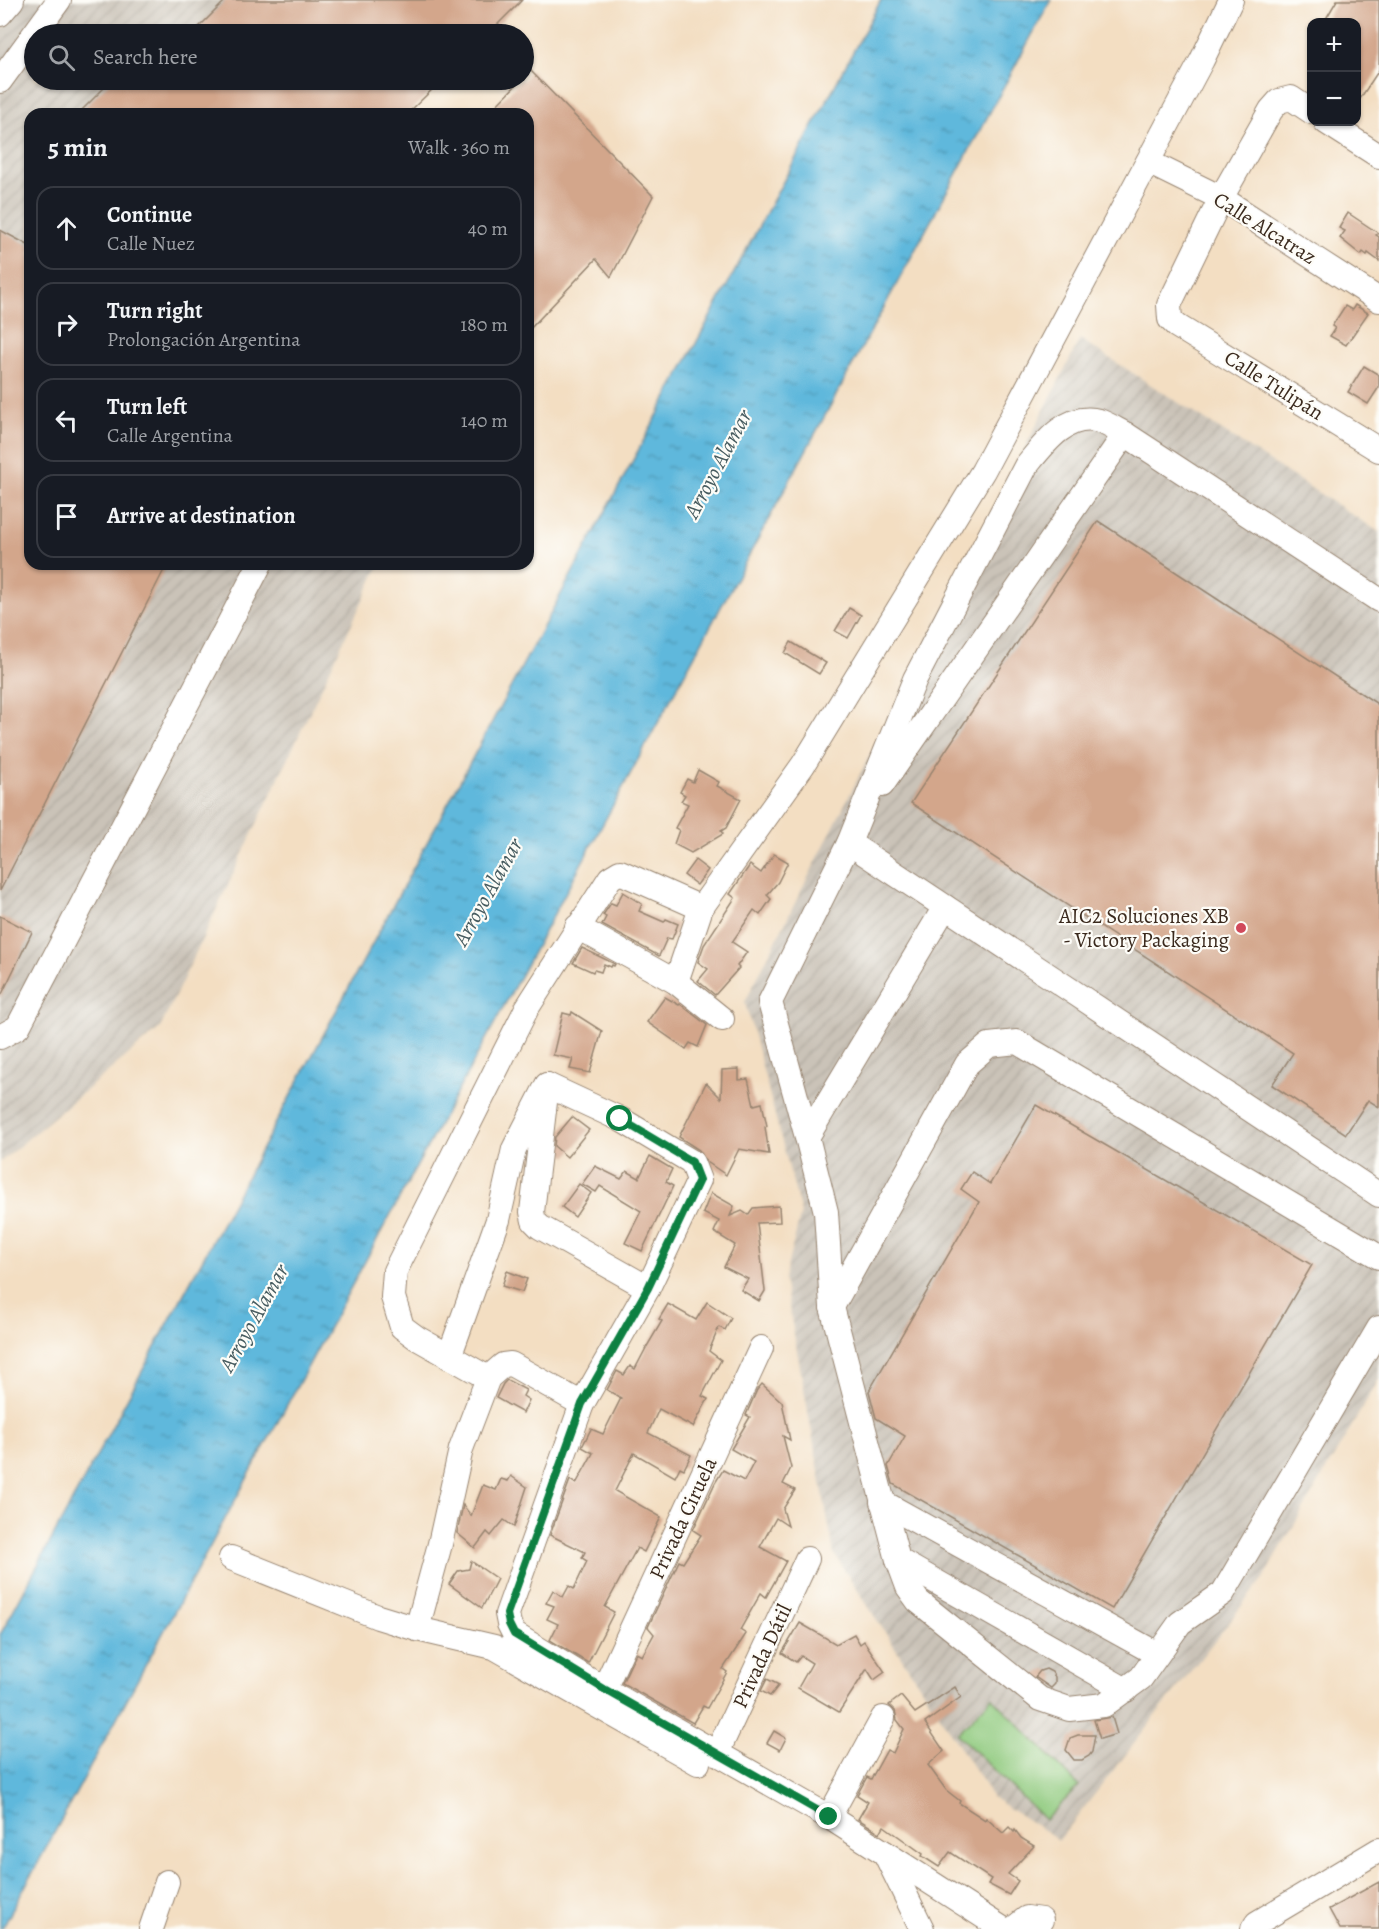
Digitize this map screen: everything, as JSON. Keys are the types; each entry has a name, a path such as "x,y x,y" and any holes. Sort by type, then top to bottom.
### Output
{"street":[{"path":"0,14 12,0"},
{"path":"42,24 59,0"},
{"path":"676,982 701,908 803,765 983,471 1202,60 1231,0"},
{"path":"0,81 24,48"},
{"path":"1221,198 1271,110 1279,101 1291,98 1307,109"},
{"path":"1332,126 1379,156"},
{"name":"Calle Alcatraz","path":"1148,162 1221,198 1379,300"},
{"name":"Calle Tulipán","path":"1221,198 1169,305 1170,319 1177,326 1379,450"},
{"path":"1379,600 1125,434 1100,422 1084,419 1070,424 1049,437 1026,466 915,679 849,843 770,1002 826,1212 832,1307 882,1502 908,1587 918,1600 1040,1699 1069,1708 1104,1705 1141,1678 1180,1623 1223,1593 1379,1328"},
{"path":"858,820 1125,434"},
{"path":"6,1027 257,570"},
{"path":"849,843 1379,1195"},
{"path":"495,1372 449,1357 402,1327 393,1297 395,1271 527,1008 610,878 620,872 701,908"},
{"path":"807,1137 945,907"},
{"path":"577,927 676,982 722,1019"},
{"path":"832,1307 967,1064 989,1045 1017,1041 1379,1257"},
{"path":"449,1357 498,1220 514,1149 547,1085"},
{"path":"506,1635 507,1614 582,1404 648,1288 699,1180 692,1162 620,1119 547,1085"},
{"path":"547,1085 532,1212 534,1221 540,1227 648,1288"},
{"name":"Privada Ciruela","path":"604,1689 761,1348"},
{"path":"417,1629 462,1449 495,1372 511,1364 582,1404"},
{"path":"882,1502 1157,1654"},
{"path":"231,1558 378,1617 417,1629 506,1635 604,1689 708,1758"},
{"name":"Privada Dátil","path":"708,1758 807,1559"},
{"path":"898,1560 1126,1690"},
{"path":"506,1635 708,1758 829,1817 1003,1929"},
{"path":"829,1817 883,1718"},
{"path":"1253,1929 1257,1923 1379,1850"},
{"path":"885,1853 922,1929"},
{"path":"151,1929 167,1882"},
{"path":"1013,1929 1027,1918 1041,1920"}],"shaded area":[{"path":"25,0 523,0 498,24 24,24 24,90 432,90 413,108 24,108 24,570 377,570 160,1028 0,1162 0,32"},
{"path":"1080,339 1379,532 1379,1379 1264,1577 1059,1840 993,1798 834,1554 784,1279 801,1213 745,1002"}],"green space":[{"path":"992,1697 1079,1786 1045,1820 957,1734"}],"water":[{"name":"Arroyo Alamar","path":"881,0 1051,0 0,1929 0,1635"}],"building":[{"path":"226,0 522,0 498,24 202,24"},
{"path":"1337,0 1379,0 1379,70 1361,97 1361,18 1326,18"},
{"path":"534,74 653,196 611,277 596,259 534,325 534,108 494,108 511,90 534,90"},
{"path":"102,90 432,90 413,108 84,108"},
{"path":"1348,213 1378,233 1376,235 1379,237 1379,261 1368,253 1367,255 1363,252 1361,255 1340,238 1345,231 1339,228"},
{"path":"0,230 24,243 24,570 164,570 0,891"},
{"path":"1355,305 1368,313 1346,345 1330,336 1335,328 1332,326 1345,306 1352,310"},
{"path":"1364,366 1379,375 1379,387 1368,404 1348,392"},
{"name":"AIC2 Soluciones XB - Victory Packaging","path":"1098,521 1379,705 1379,1107 1368,1100 1346,1134 1272,1085 1293,1053 911,803"},
{"path":"849,608 861,615 848,638 835,631"},
{"path":"791,642 826,663 819,674 785,653"},
{"path":"698,770 719,782 717,786 741,799 726,828 721,831 723,834 691,853 674,844 679,830 675,828 688,804 681,801 685,795 680,792 687,779 693,782"},
{"path":"774,854 788,862 778,882 767,895 771,899 760,915 754,910 732,942 747,952 737,966 739,968 715,995 698,981 708,969 698,962 704,945 735,898 730,894 750,865 761,873"},
{"path":"695,860 708,870 697,885 684,875"},
{"path":"623,892 642,904 639,911 664,922 666,919 678,924 672,939 667,938 659,956 602,925 606,917 603,915 611,903 616,905"},
{"path":"0,916 32,932 0,998"},
{"path":"582,948 615,964 614,966 604,964 601,972 594,970 593,972 573,963"},
{"path":"665,997 680,1004 707,1025 698,1047 690,1043 686,1049 647,1022"},
{"path":"572,1012 602,1031 590,1073 570,1069 573,1059 553,1055 563,1013 571,1015"},
{"path":"739,1069 739,1080 748,1079 754,1105 762,1103 767,1126 765,1127 769,1154 739,1149 726,1175 707,1162 699,1150 679,1137 706,1083 721,1098 722,1070"},
{"path":"1036,1105 1312,1265 1112,1609 893,1484 888,1466 905,1436 876,1418 869,1391 979,1202 961,1189 972,1172 990,1184"},
{"path":"572,1117 589,1130 567,1157 554,1146 555,1137"},
{"path":"650,1156 672,1169 666,1182 673,1186 642,1251 625,1243 641,1211 600,1186 596,1192 582,1184 595,1166 621,1179 627,1171 639,1178"},
{"path":"579,1184 591,1193 575,1217 562,1207"},
{"path":"711,1193 734,1206 730,1216 742,1211 748,1215 753,1208 779,1206 780,1222 757,1223 765,1291 759,1301 741,1290 748,1279 724,1267 735,1245 714,1232 719,1221 703,1213"},
{"path":"507,1271 527,1279 522,1292 502,1286"},
{"path":"707,1302 731,1318 725,1330 719,1327 709,1351 721,1360 702,1396 708,1399 693,1427 659,1409 648,1433 691,1455 684,1469 680,1467 675,1477 634,1453 615,1491 661,1517 644,1552 637,1548 605,1607 614,1612 588,1663 550,1640 558,1624 547,1619 554,1606 546,1603 553,1590 563,1597 569,1586 574,1589 587,1561 582,1558 585,1552 550,1535 570,1480 576,1484 593,1453 582,1447 591,1429 603,1434 621,1398 607,1390 617,1371 624,1375 630,1366 635,1369 662,1321 659,1319 668,1304 696,1320"},
{"path":"507,1380 526,1390 523,1396 529,1400 523,1413 496,1398"},
{"path":"762,1384 782,1402 790,1440 783,1436 791,1468 783,1484 795,1490 783,1509 788,1526 776,1518 760,1547 786,1561 766,1597 761,1593 740,1630 746,1634 723,1669 727,1672 707,1708 703,1706 693,1723 622,1683 636,1653 642,1656 654,1634 648,1627 679,1561 683,1563 701,1535 693,1530 715,1483 723,1470 744,1481 754,1462 731,1449 750,1417 746,1415"},
{"path":"511,1476 527,1487 514,1527 504,1520 491,1536 487,1532 475,1548 457,1533 463,1505 471,1516 483,1485 496,1490 501,1479 508,1481"},
{"path":"471,1561 497,1579 482,1608 449,1584 458,1571 469,1569"},
{"path":"800,1623 836,1644 854,1634 860,1644 864,1641 885,1672 874,1680 867,1669 839,1712 798,1688 812,1663 801,1656 796,1662 782,1653"},
{"path":"1046,1669 1055,1677 1055,1684 1051,1688 1035,1677 1040,1671"},
{"path":"767,1679 779,1685 770,1696 761,1691"},
{"path":"955,1687 961,1697 925,1723 944,1751 928,1765 946,1790 960,1801 959,1803 985,1820 986,1818 1003,1833 1009,1827 1014,1832 1015,1830 1021,1838 1034,1846 1008,1874 1018,1881 1009,1895 988,1884 991,1879 950,1852 939,1867 884,1826 880,1833 858,1819 868,1802 857,1795 867,1777 871,1779 887,1750 893,1753 904,1729 897,1720 895,1711 889,1705 901,1696 915,1713"},
{"path":"1112,1717 1117,1734 1100,1739 1094,1720"},
{"path":"774,1731 786,1738 780,1750 767,1743"},
{"path":"1078,1735 1095,1735 1089,1756 1082,1760 1074,1760 1066,1750 1070,1738"},
{"path":"1379,1882 1379,1929 1340,1929 1329,1909"}],"place":[{"name":"AIC2 Soluciones XB - Victory Packaging","path":"1241,928"}],"route":[{"path":"620,1119 692,1162 699,1180 648,1288 582,1404 507,1614 509,1624 514,1634 604,1689 829,1817"}]}
